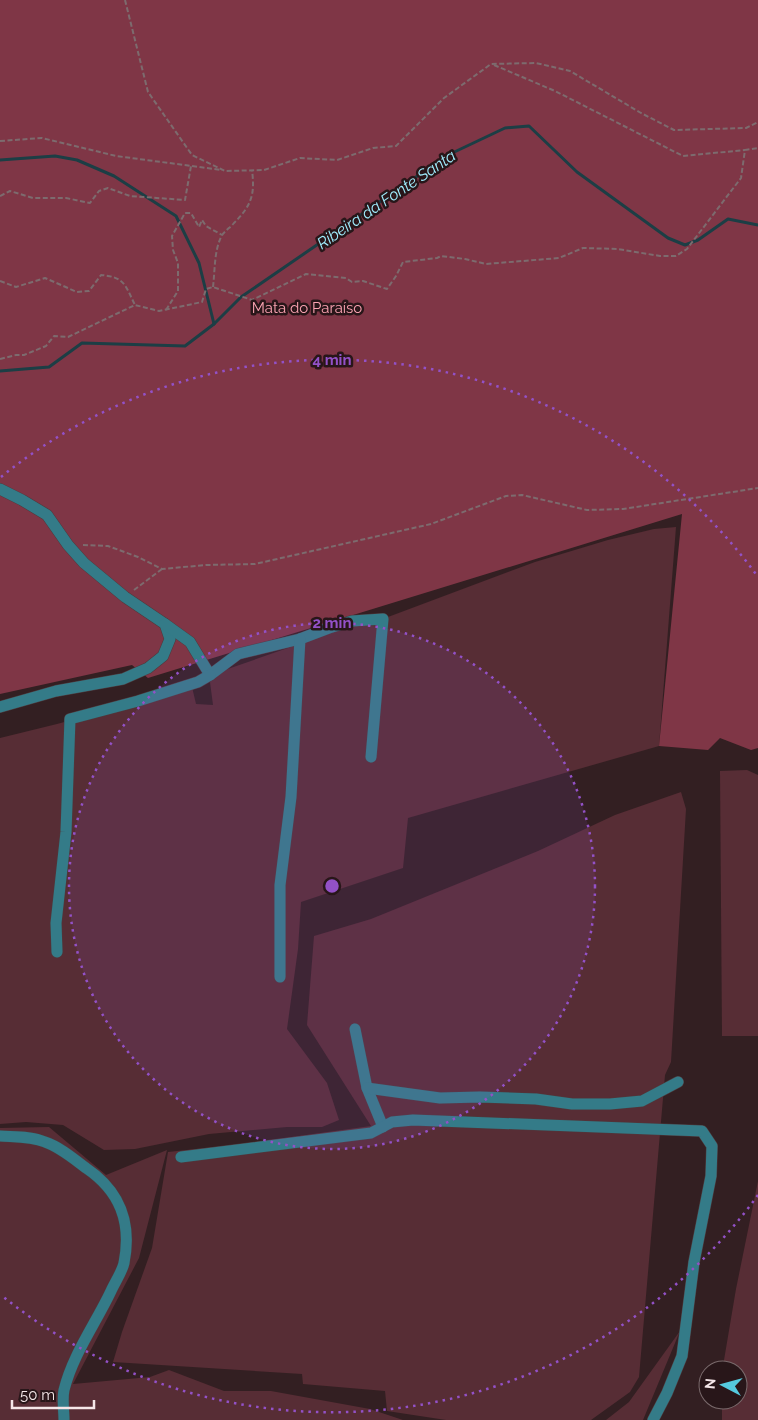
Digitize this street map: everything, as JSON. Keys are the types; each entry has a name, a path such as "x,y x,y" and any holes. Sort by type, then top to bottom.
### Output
{"street":[{"path":"0,489 47,514 84,563 125,597 190,642 210,675"},
{"path":"57,952 56,923 66,832 70,719 138,701 198,682 238,654 300,639 352,621 382,619 371,757"},
{"path":"0,707 56,691 123,679 148,668 163,656 170,639 166,624"},
{"path":"280,977 280,885 290,797 300,639"},
{"path":"355,1029 366,1088 383,1127"},
{"path":"366,1088 440,1098 480,1096 536,1099 572,1104 610,1104 642,1101 678,1082"},
{"path":"181,1157 371,1133 392,1122 413,1120 702,1131 712,1146 710,1176 694,1262 682,1356 667,1393 653,1420"},
{"path":"0,1136 44,1141 66,1154 99,1176 114,1194 124,1214 126,1238 124,1264 81,1347 64,1391 64,1420"}],"path":[{"path":"125,0 148,92 192,155 225,171"},
{"path":"0,141 42,138 116,156 225,171 264,170 300,158 338,160 373,148 396,146 444,98 491,64 536,63 570,71 674,130 746,128 758,122"},
{"path":"491,64 555,90 683,156 758,148"},
{"path":"0,359 16,355 24,356 46,346 54,336 68,337 135,305 159,311 202,302 206,289 213,287 252,300 306,274 346,278 352,282 363,282 387,289 403,262 441,256 486,264 559,258 583,248 618,249 660,256 676,256 687,249 741,178 745,150"},
{"path":"0,196 10,192 34,198 66,198 90,203 99,191 108,188 130,196 185,200 191,166"},
{"path":"213,287 218,246 222,235 236,222 252,198 254,188 252,170"},
{"path":"166,310 178,291 178,264 173,250 172,236 185,214 191,213 199,227 202,220 206,226 222,235"},
{"path":"0,281 16,287 45,278 77,292 89,291 101,275 116,276 124,284 135,305"},
{"path":"68,544 108,546 138,557 162,569 206,565 255,564 431,524 506,496 522,494 587,510 596,510 624,509 758,488"},
{"path":"125,597 162,569"}],"shaded area":[{"path":"676,527 659,746 408,818 403,868 301,902 298,949 287,1029 327,1083 339,1120 322,1127 287,1127 209,1134 135,1149 104,1150 63,1125 26,1122 0,1124 0,738 192,687 196,704 213,705 210,682 222,671 348,627 388,617 535,562 608,540 654,529"},
{"path":"747,770 758,775 758,1036 722,1036 720,771"},
{"path":"681,792 686,809 671,1062 665,1075 639,1377 630,1392 591,1420 446,1420 387,1411 385,1391 303,1384 302,1374 113,1362 152,1248 168,1152 371,1126 307,1025 314,936 371,919 538,851 615,815"},
{"path":"49,1127 106,1175 167,1150 139,1258 73,1384 150,1377 169,1370 224,1391 271,1391 370,1409 403,1420 0,1420 0,1128"},
{"path":"758,1181 758,1420 722,1420 722,1410 748,1410 748,1360 724,1360"},
{"path":"680,1331 643,1420 606,1420 629,1402"}],"green space":[{"name":"Mata do Paraíso","path":"0,0 758,0 758,748 751,750 720,738 708,750 659,746 682,514 148,678 132,665 0,694"}],"waterway":[{"name":"Ribeira da Fonte Santa","path":"0,371 49,367 82,343 185,346 214,324 241,297 448,155 505,128 529,126 577,172 668,238 685,245 698,240 728,219 758,225"},
{"path":"0,160 55,156 77,160 114,176 176,216 199,263 214,324"}]}
